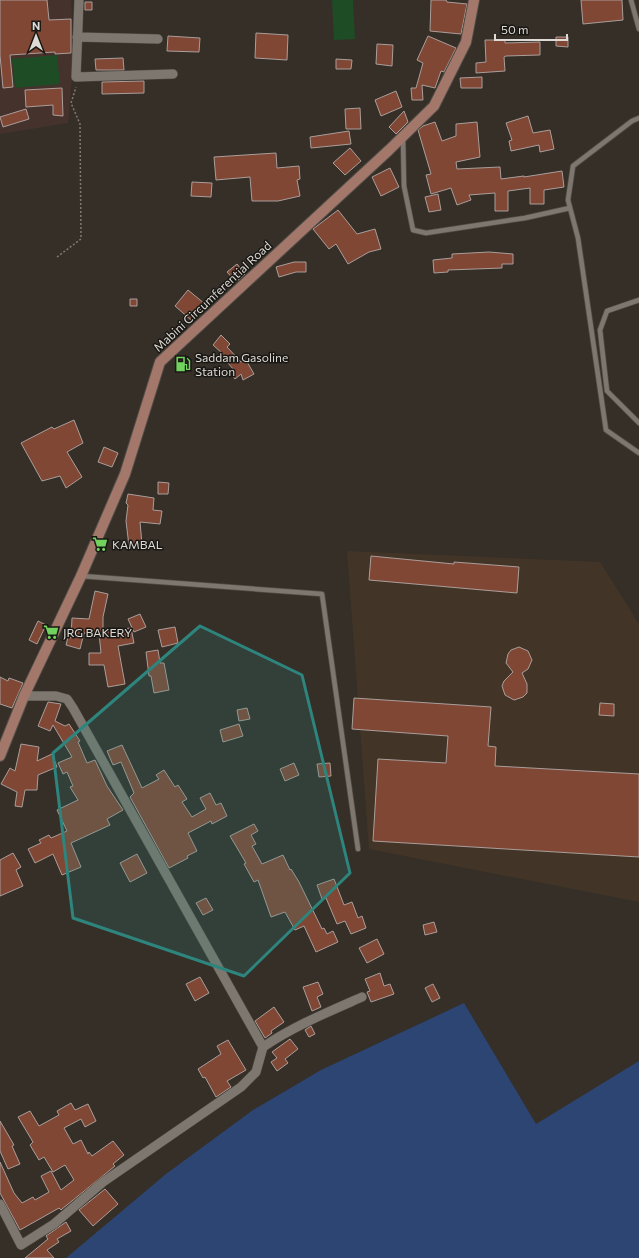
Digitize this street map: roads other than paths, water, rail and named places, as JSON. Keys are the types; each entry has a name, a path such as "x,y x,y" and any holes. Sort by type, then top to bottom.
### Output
{"main road":[{"name":"Mabini Circumferential Road","path":"0,756 24,696 81,576 125,474 160,362 434,106 466,42 474,0"}],"street":[{"path":"79,0 76,77 173,74"},
{"path":"77,37 158,39"},
{"path":"24,696 56,696 67,699 263,1047"},
{"path":"0,1204 21,1245 54,1224 103,1182 242,1087 256,1072 263,1047 281,1035 316,1017 362,997"}],"lane":[{"path":"631,0 639,29"},
{"path":"639,118 632,121 574,166 568,200 578,238 606,430 639,453"},
{"path":"403,136 404,186 413,230 426,233 525,218 570,208"},
{"path":"639,300 607,311 600,330 607,391 639,423"},
{"path":"81,576 322,594 358,849"}],"water":[{"path":"464,1003 536,1124 639,1061 639,1258 66,1258 166,1174 253,1110 321,1070"}],"place":[{"name":"Saddam Gasoline Station","path":"183,364"},
{"name":"KAMBAL","path":"100,544"},
{"name":"JRG BAKERY","path":"51,632"}]}
